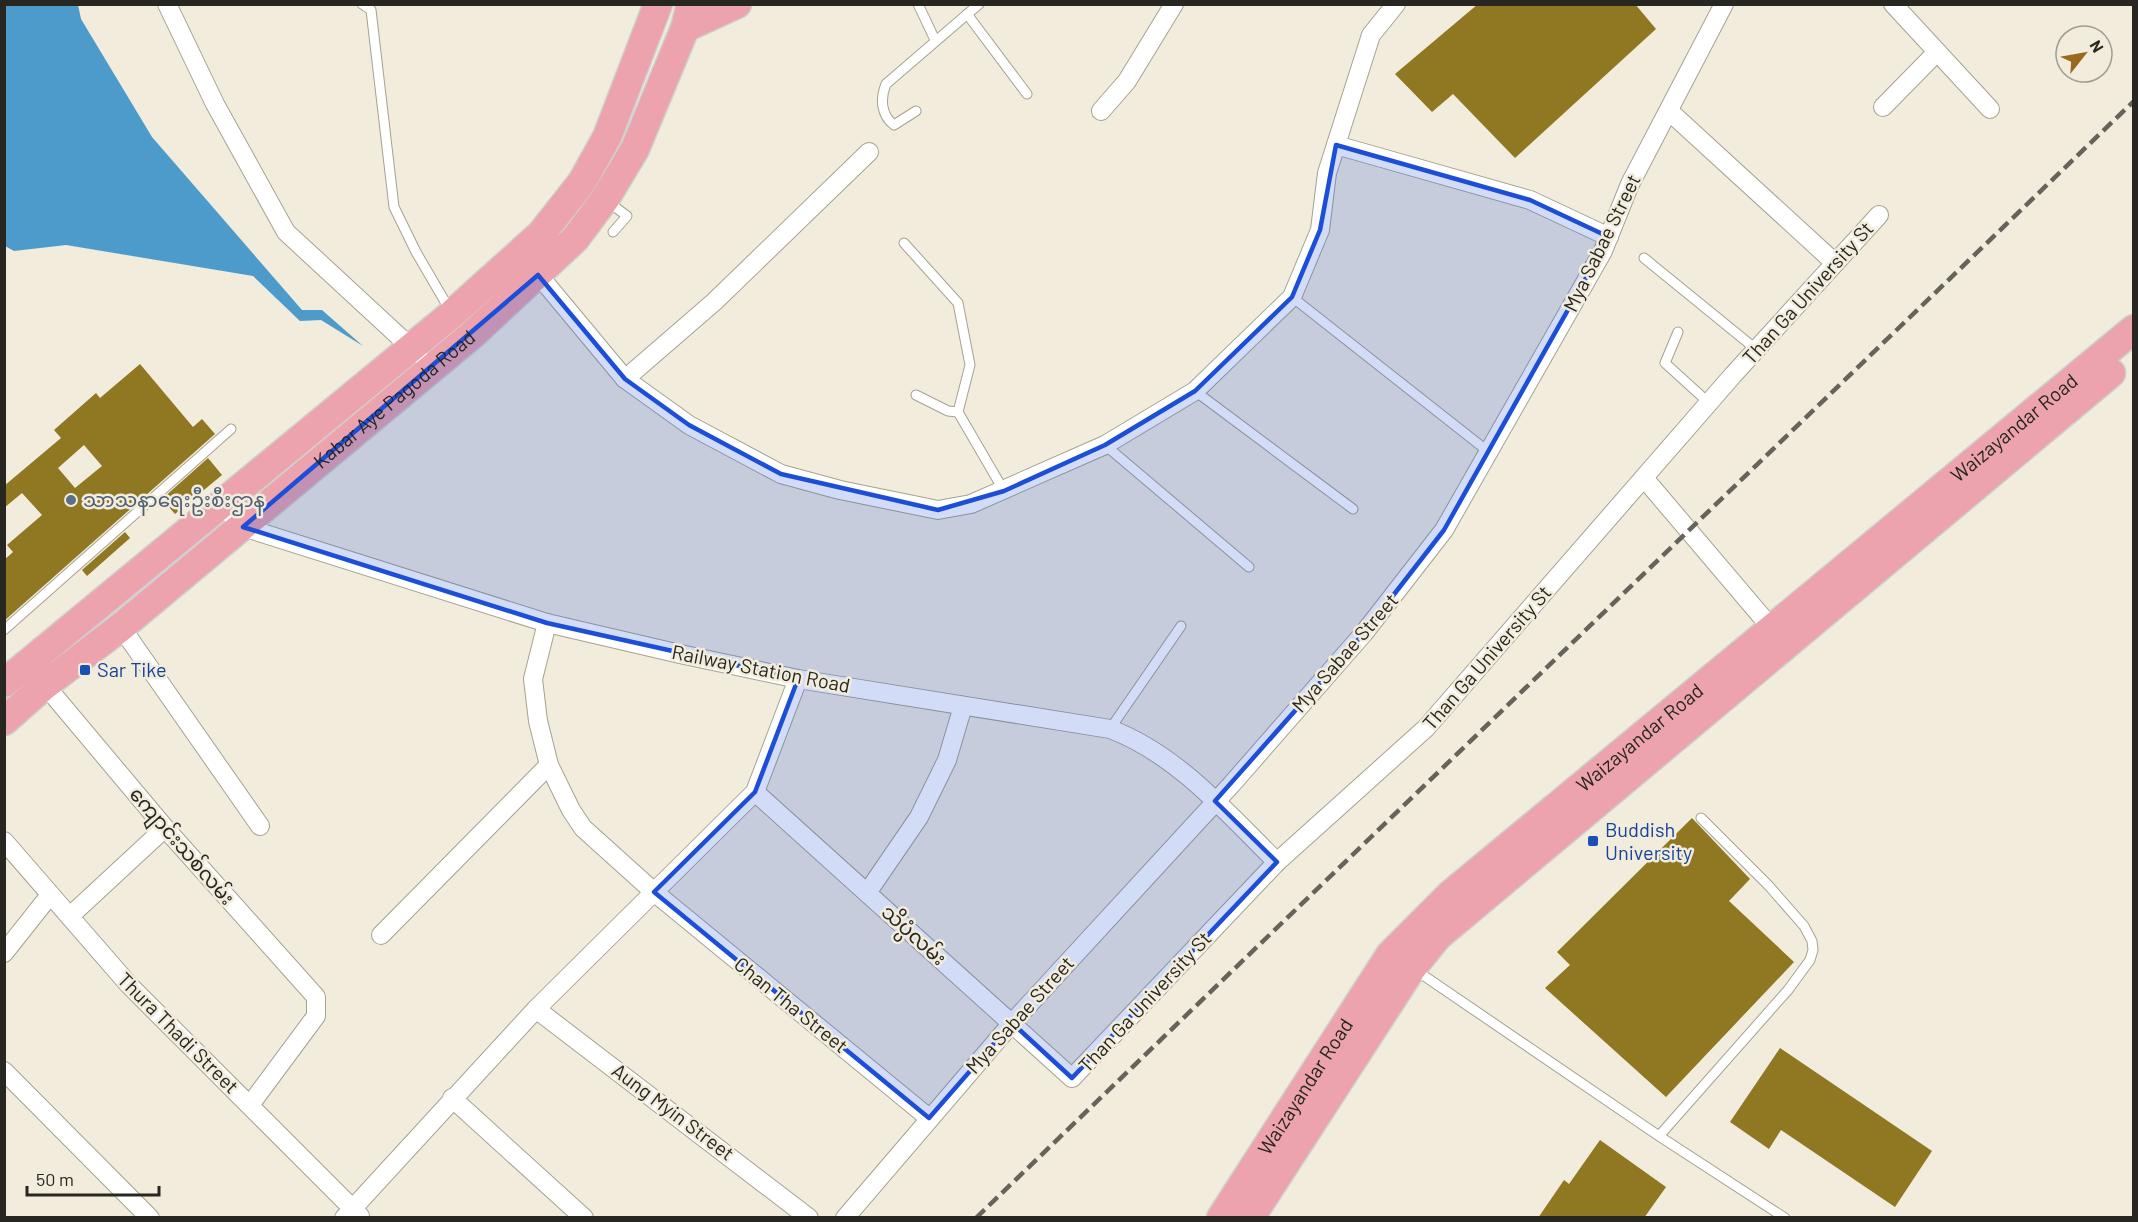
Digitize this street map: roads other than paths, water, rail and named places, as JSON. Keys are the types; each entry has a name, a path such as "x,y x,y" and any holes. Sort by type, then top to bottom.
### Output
{"main road":[{"name":"Kabar Aye Pagoda Road","path":"9,704 221,504 452,314 541,234 582,182 607,137 657,4"},
{"path":"688,16 737,4"},
{"name":"Kabar Aye Pagoda Road","path":"9,704 45,685 121,627 243,527 432,368 538,275 574,239 605,200 635,149 688,16"},
{"name":"Waizayandar Road","path":"1250,1218 1412,968 1438,936 2133,329"},
{"name":"Waizayandar Road","path":"1221,1218 1390,955 1451,894 2133,354"}],"street":[{"path":"167,4 215,104 286,232 432,368"},
{"path":"1101,111 1126,81 1174,4"},
{"path":"520,252 625,379 689,425 782,474 840,490 938,510 971,504 1105,445 1195,391 1292,297 1320,230 1327,173 1371,35 1396,4"},
{"name":"Mya Sabae Street","path":"845,1218 1012,1023 1365,633 1444,530 1490,453 1609,237 1630,184 1724,4"},
{"path":"1893,4 1990,109"},
{"path":"1883,107 1937,52"},
{"path":"1669,111 1835,263"},
{"path":"1336,145 1530,200 1609,237"},
{"path":"625,379 714,302 869,152"},
{"name":"Than Ga University St","path":"1072,1078 1277,862 1426,728 1709,403 1879,214"},
{"path":"1644,478 1778,637"},
{"name":"Railway Station Road","path":"221,504 243,527 546,622 798,679 1110,729 1133,737 1164,756 1215,801 1277,862"},
{"name":"Chan Tha Street","path":"546,622 533,679 538,721 549,765 571,810 583,828 654,892 929,1118"},
{"path":"121,627 260,826"},
{"path":"352,1215 452,1098 536,1009 755,792 798,679"},
{"name":"ကျောင်းသစ်လမ်း","path":"45,685 165,828 316,997 318,1007 316,1016 250,1105"},
{"path":"867,893 919,817 947,760 963,706"},
{"path":"381,935 549,765"},
{"name":"သိပ္ပံလမ်း","path":"755,792 1072,1078"},
{"path":"70,916 165,828"},
{"name":"Thura Thadi Street","path":"4,841 129,986 250,1105 352,1215"},
{"path":"4,953 50,895"},
{"name":"Aung Myin Street","path":"536,1009 809,1218"},
{"path":"4,1071 150,1218"},
{"path":"452,1098 584,1218"}],"lane":[{"path":"362,4 371,10 394,207 416,252 452,314"},
{"path":"918,4 935,40"},
{"path":"916,111 894,125 886,118 881,96 886,84 897,71 980,4"},
{"path":"967,14 1027,94"},
{"path":"605,200 627,216 614,232"},
{"path":"904,243 958,303 970,365 958,412 1004,491"},
{"path":"1644,258 1757,350"},
{"path":"1292,297 1490,453"},
{"path":"1678,332 1665,363 1709,403"},
{"path":"1195,391 1353,508"},
{"path":"916,395 948,411 958,412"},
{"path":"4,630 231,429"},
{"path":"1105,445 1250,567"},
{"path":"1110,729 1181,626"},
{"path":"1659,1136 1788,990 1810,960 1813,950 1812,941 1804,926 1701,818"},
{"path":"1412,968 1659,1136 1785,1218"}],"water":[{"path":"4,5 78,5 81,19 152,137 302,310 322,310 363,346 321,320 300,321 253,276 66,245 14,251 5,246"}],"railway":[{"path":"976,1218 2134,101"}],"place":[{"name":"သာသနာရေးဦးစီးဌာန","path":"71,500"},
{"name":"Sar Tike","path":"85,670"},
{"name":"Buddish University","path":"1593,841"}]}
